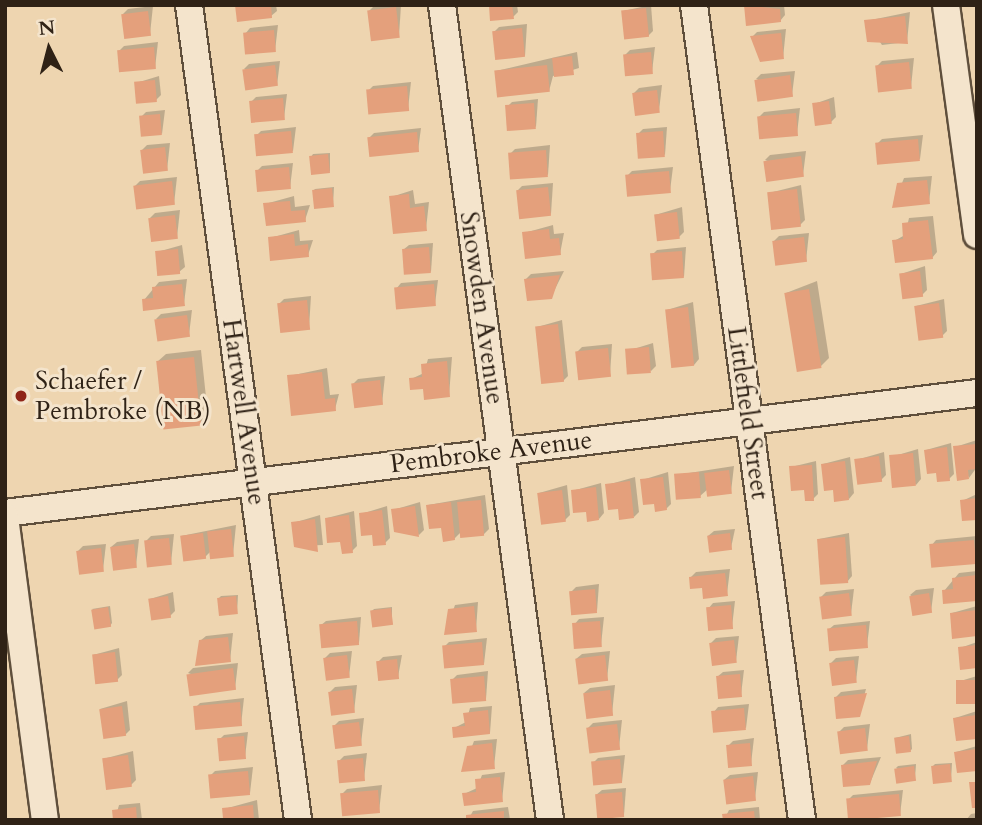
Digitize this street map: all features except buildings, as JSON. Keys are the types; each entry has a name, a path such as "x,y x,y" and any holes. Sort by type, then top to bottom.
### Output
{"street":[{"name":"Hartwell Avenue","path":"190,5 298,820"},
{"name":"Snowden Avenue","path":"442,5 550,820"},
{"name":"Littlefield Street","path":"694,5 802,820"},
{"path":"946,5 977,235"},
{"name":"Pembroke Avenue","path":"5,515 253,481 977,393"},
{"path":"5,515 45,820"}],"place":[{"name":"Schaefer / Pembroke (NB)","path":"21,396"}]}
